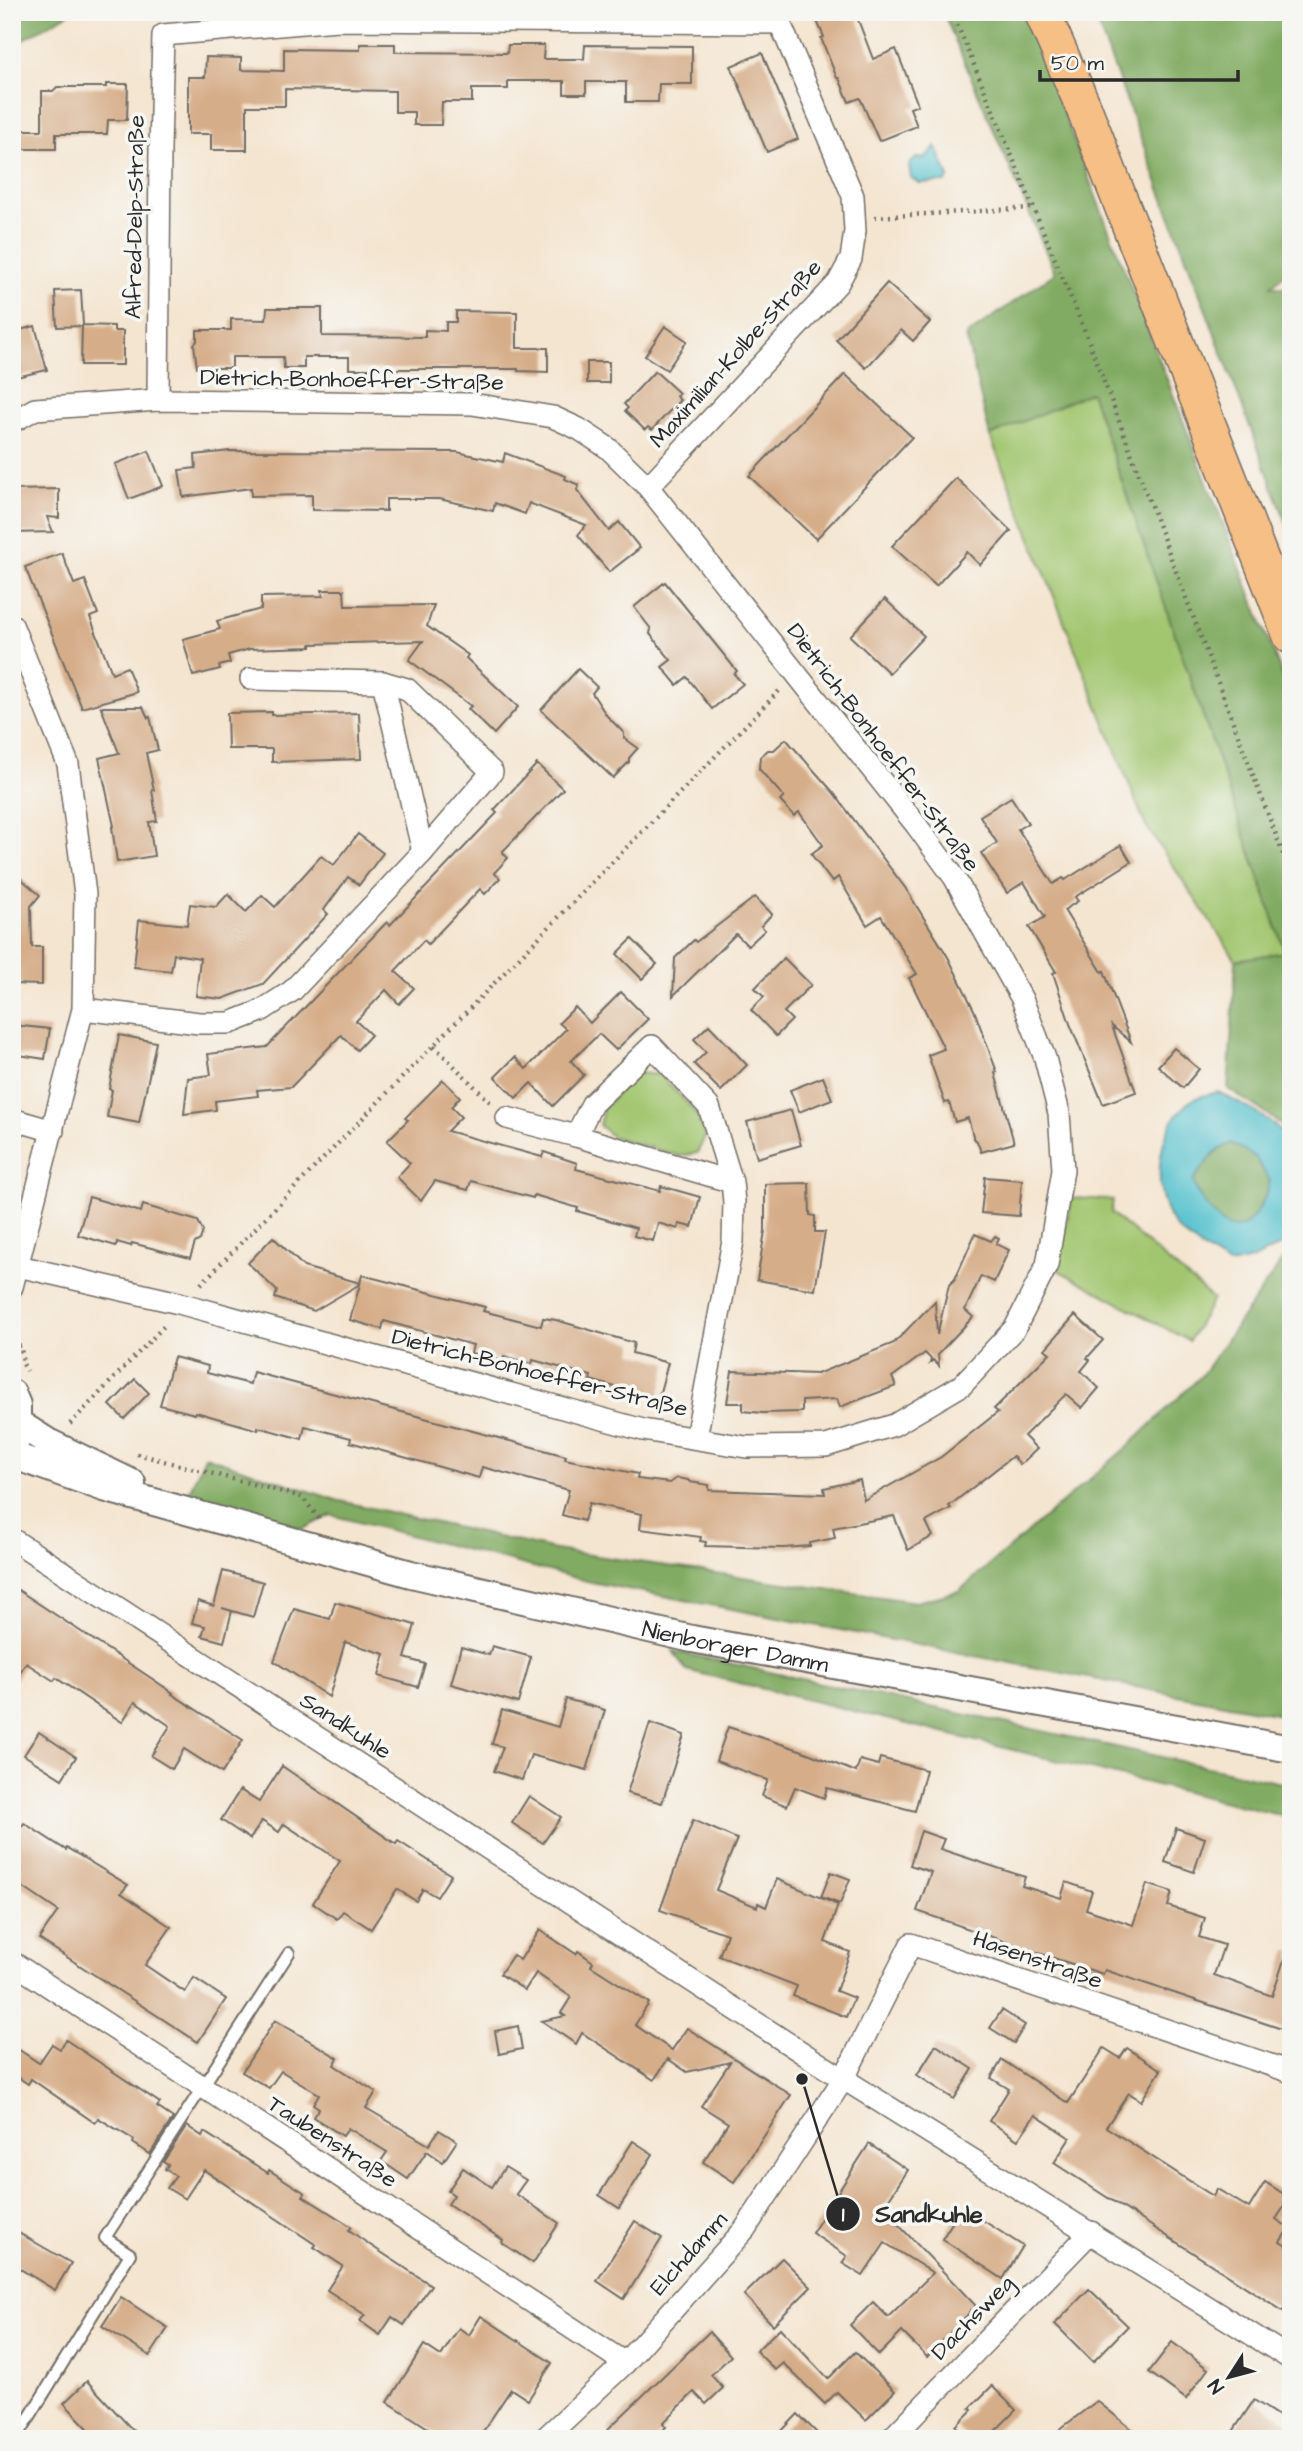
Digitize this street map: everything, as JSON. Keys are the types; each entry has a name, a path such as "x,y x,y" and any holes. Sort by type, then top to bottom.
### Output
{"highway":[{"path":"1042,12 1083,106 1291,636"}],"street":[{"path":"577,17 779,18"},
{"name":"Alfred-Delp-Straße","path":"158,400 163,35 337,20 577,17"},
{"name":"Maximilian-Kolbe-Straße","path":"648,487 838,283 851,259 855,219 853,196 779,18"},
{"name":"Dietrich-Bonhoeffer-Straße","path":"12,422 35,409 158,400 472,404 523,410 553,417 579,429 608,449 648,487 954,877 1022,999 1045,1058 1059,1113 1063,1170 1046,1265 1015,1328 962,1385 894,1425 826,1446 746,1447 643,1430 179,1303 18,1266"},
{"path":"12,625 68,764 85,894 83,1009 12,1287"},
{"path":"83,1009 198,1023 230,1023 261,1011 292,991 423,852 492,772 407,690 383,682 251,679"},
{"path":"383,682 423,852"},
{"path":"576,1136 592,1104 652,1046 709,1107 732,1182 733,1241 696,1438"},
{"path":"507,1118 732,1182"},
{"path":"12,1119 53,1131"},
{"path":"12,1393 17,1405 15,1434"},
{"name":"Nienborger Damm","path":"15,1434 48,1442 186,1512"},
{"name":"Nienborger Damm","path":"12,1455 104,1488 411,1574 692,1639 1291,1749"},
{"name":"Sandkuhle","path":"12,1539 814,2061 1291,2359"},
{"name":"Hasenstraße","path":"844,2078 911,1944 1291,2072"},
{"name":"Taubenstraße","path":"12,1962 625,2363"},
{"name":"Elchdamm","path":"544,2439 625,2363 745,2230 844,2078"},
{"name":"Dachsweg","path":"891,2439 1090,2232"}],"lane":[{"path":"14,2439 130,2253 106,2238 289,1953"}],"path":[{"path":"952,12 1086,334 1291,874"},
{"path":"855,219 1032,208"},
{"path":"65,1429 163,1329 179,1303 204,1282 762,711 794,672"},
{"path":"434,1046 507,1118"},
{"path":"127,1452 302,1497 323,1523"}],"green space":[{"path":"12,12 71,12 12,46"},
{"path":"943,12 1024,12 1291,698 1291,1133 1228,1089 1236,960 1285,952 1091,392 990,436 966,336 1055,273"},
{"path":"1093,12 1291,12 1291,269 1271,286 1291,289 1291,535"},
{"path":"1091,391 1285,952 1236,960 1145,824 990,436"},
{"path":"638,1073 661,1075 695,1112 706,1135 697,1153 680,1156 613,1137 599,1125 604,1107"},
{"path":"1231,1143 1255,1156 1270,1181 1255,1215 1242,1227 1234,1228 1221,1222 1206,1205 1193,1180 1214,1153"},
{"path":"1072,1198 1113,1200 1111,1213 1213,1299 1189,1341 1056,1269"},
{"path":"1291,1248 1291,1717 591,1582 331,1515 303,1529 184,1503 205,1456 336,1500 555,1550 916,1602 959,1591 1133,1442 1201,1376"},
{"path":"673,1651 1291,1785 1291,1818 686,1670"}],"water":[{"path":"936,146 949,177 946,182 919,183 911,178 909,165 916,158 925,158"},
{"path":"1218,1092 1269,1121 1291,1146 1291,1240 1252,1260 1229,1265 1178,1229 1166,1209 1161,1193 1161,1157 1171,1124 1180,1110 1192,1100","holes":["1231,1143 1255,1157 1270,1181 1265,1197 1255,1215 1242,1227 1225,1225 1203,1202 1193,1180 1214,1153"]}],"building":[{"path":"813,12 855,12 873,59 896,49 918,105 910,108 917,126 879,141 860,98 849,102 821,38 824,37"},
{"path":"360,44 395,44 395,52 507,53 508,45 544,45 543,59 584,59 585,45 692,46 692,84 659,84 658,102 626,102 626,82 586,82 586,94 564,94 564,81 508,81 508,89 472,89 472,102 442,102 441,125 414,125 414,112 395,112 395,91 285,89 285,106 247,106 247,150 211,150 211,134 188,134 188,77 205,77 206,57 241,58 241,70 284,71 284,49 360,50"},
{"path":"762,53 798,139 767,152 731,66"},
{"path":"106,84 128,84 127,120 108,120 107,134 56,134 56,149 12,149 12,130 42,130 42,91 53,91 57,87 106,87"},
{"path":"887,283 930,322 913,341 901,330 866,368 836,340"},
{"path":"81,290 83,325 114,326 114,331 123,331 123,365 81,365 82,326 57,327 55,291"},
{"path":"267,308 322,308 322,336 425,337 425,330 446,331 446,322 456,322 456,311 517,312 517,348 548,348 548,372 518,369 349,369 349,357 304,357 304,368 284,368 283,357 232,357 232,368 197,368 194,344 197,341 197,330 231,330 231,319 266,320"},
{"path":"35,326 47,370 12,378 12,332"},
{"path":"665,326 687,341 667,370 645,356"},
{"path":"587,362 609,362 609,383 587,383"},
{"path":"655,371 679,393 676,396 680,400 652,430 648,427 645,430 625,411 628,408 624,404"},
{"path":"845,374 912,437 816,539 749,476"},
{"path":"149,451 163,486 129,499 115,464"},
{"path":"230,451 457,452 503,462 505,453 566,476 565,479 579,485 577,490 609,531 619,522 640,548 609,572 578,535 586,525 529,503 525,514 495,503 493,511 439,499 386,499 386,511 312,510 312,495 251,496 251,488 183,497 179,470 196,468 195,455"},
{"path":"956,478 1011,531 980,565 967,552 936,586 892,546"},
{"path":"59,489 59,518 47,517 53,532 12,533 12,490"},
{"path":"62,553 74,584 85,580 98,614 90,617 112,673 127,667 137,692 82,708 25,567"},
{"path":"665,582 737,671 734,674 743,684 712,709 687,677 677,685 662,667 671,660 650,634 651,629 634,607"},
{"path":"322,590 344,590 345,606 434,605 427,626 468,655 466,658 518,707 494,734 468,709 471,706 409,660 423,641 311,644 311,647 250,649 228,655 230,663 219,666 220,669 193,676 183,639 220,629 217,621 261,609 261,597 323,596"},
{"path":"885,599 924,636 889,673 850,636"},
{"path":"578,669 597,687 592,693 607,716 624,733 624,738 638,748 613,778 541,710"},
{"path":"101,707 143,707 148,718 150,717 158,750 146,753 157,821 149,822 154,856 117,862 114,826 99,758 119,753"},
{"path":"272,712 272,715 359,713 361,759 272,762 272,749 228,749 227,713"},
{"path":"786,739 833,792 906,889 948,957 974,1010 997,1072 995,1073 1014,1143 981,1152 968,1118 955,1122 949,1102 945,1103 928,1055 944,1049 909,978 917,974 881,916 867,925 838,877 832,882 811,854 823,845 799,812 794,816 780,801 784,797 759,769 760,757 768,750 774,750"},
{"path":"537,764 563,789 502,852 508,858 494,873 500,878 485,894 480,889 428,944 424,940 395,971 414,988 399,1004 386,990 356,1021 371,1035 357,1050 341,1035 291,1087 257,1090 258,1096 215,1101 216,1110 184,1114 188,1078 211,1075 208,1054 267,1047 387,922 390,925 497,813 494,810"},
{"path":"1011,797 1028,823 1018,829 1053,884 1063,878 1065,880 1121,845 1131,862 1075,897 1078,901 1064,910 1102,972 1104,971 1131,1042 1112,1026 1136,1092 1103,1104 1070,1024 1053,973 1056,972 1029,927 1045,917 1024,882 1007,893 981,853 997,843 980,816"},
{"path":"358,834 383,853 359,885 348,877 324,910 328,914 263,984 222,999 196,996 200,958 174,954 171,971 134,967 139,920 187,925 190,904 216,907 228,894 246,912 262,895 275,907 321,856 334,865"},
{"path":"12,871 40,895 31,906 32,947 42,947 42,985 12,984"},
{"path":"755,897 772,914 761,926 765,930 748,946 736,934 673,996 675,958 694,940 696,942"},
{"path":"632,939 657,964 642,979 617,954"},
{"path":"784,958 811,985 784,1012 792,1020 776,1036 751,1010 764,997 755,988"},
{"path":"621,992 648,1019 616,1050 599,1034 571,1061 584,1075 553,1106 531,1083 516,1098 495,1077 515,1057 526,1069 566,1029 559,1023 575,1007 590,1023"},
{"path":"12,1025 50,1029 45,1059 12,1054"},
{"path":"709,1025 747,1065 721,1091 694,1064 706,1052 694,1039"},
{"path":"119,1035 156,1042 139,1123 107,1117"},
{"path":"1174,1048 1199,1069 1183,1088 1158,1066"},
{"path":"823,1077 832,1099 799,1112 790,1090"},
{"path":"443,1080 460,1097 451,1107 461,1117 447,1131 542,1157 544,1152 577,1163 576,1169 660,1191 661,1186 700,1197 692,1227 679,1224 678,1229 658,1223 653,1241 634,1236 636,1228 577,1211 578,1208 471,1181 468,1190 435,1181 421,1201 397,1177 410,1163 387,1141 408,1120 405,1118"},
{"path":"791,1110 801,1145 757,1158 747,1122"},
{"path":"985,1177 1022,1180 1019,1216 981,1213"},
{"path":"809,1183 810,1215 815,1216 815,1232 825,1232 815,1290 757,1280 765,1231 765,1184"},
{"path":"89,1197 141,1212 143,1205 198,1221 203,1231 200,1240 195,1243 190,1258 132,1243 131,1246 117,1242 116,1246 78,1235"},
{"path":"975,1234 991,1241 995,1236 999,1238 996,1244 1009,1250 994,1282 981,1276 965,1310 973,1317 938,1354 939,1366 933,1360 930,1363 931,1359 925,1353 892,1377 896,1386 840,1407 837,1399 802,1401 802,1412 762,1413 743,1411 743,1403 727,1403 732,1371 817,1374 894,1343 935,1301 937,1335 949,1285 955,1279"},
{"path":"273,1237 304,1267 360,1283 362,1275 485,1307 483,1311 541,1326 543,1318 556,1320 634,1343 632,1353 668,1363 658,1399 590,1380 591,1376 533,1360 532,1364 504,1356 503,1361 471,1353 473,1345 384,1321 382,1329 350,1320 360,1284 314,1311 275,1298 277,1291 248,1263"},
{"path":"1075,1315 1103,1340 1087,1358 1090,1360 1081,1371 1099,1388 1082,1408 1066,1394 1024,1436 1037,1449 1020,1465 1013,1456 949,1506 951,1508 926,1522 933,1536 908,1550 894,1516 833,1528 835,1538 810,1543 810,1546 705,1546 706,1542 700,1541 701,1537 640,1529 642,1514 589,1503 584,1521 562,1515 569,1490 482,1467 479,1478 350,1442 351,1438 305,1426 302,1439 160,1405 174,1357 208,1366 207,1373 250,1384 253,1372 566,1456 565,1459 638,1474 637,1479 670,1483 677,1478 709,1485 709,1490 825,1494 824,1488 860,1480 864,1500 941,1457 998,1412 994,1409 1050,1353 1045,1349"},
{"path":"135,1379 149,1393 124,1419 110,1405"},
{"path":"223,1571 263,1582 253,1617 222,1608 232,1611 224,1642 202,1636 205,1626 192,1623 198,1601 214,1606"},
{"path":"12,1586 243,1740 222,1773 184,1749 172,1769 151,1756 170,1726 135,1702 122,1722 56,1678 54,1681 26,1663 12,1684"},
{"path":"335,1602 415,1625 405,1658 425,1664 418,1687 379,1676 385,1654 345,1642 329,1697 274,1661 294,1609 330,1619"},
{"path":"492,1646 531,1657 518,1703 451,1684 461,1647 489,1655"},
{"path":"566,1699 605,1710 587,1770 531,1755 522,1780 494,1771 503,1747 492,1744 502,1710 558,1727"},
{"path":"650,1723 684,1735 662,1803 627,1793"},
{"path":"728,1727 800,1750 856,1772 860,1760 878,1765 880,1758 926,1770 915,1811 827,1788 824,1798 795,1787 787,1806 762,1796 768,1780 716,1761"},
{"path":"39,1732 76,1757 62,1779 24,1755"},
{"path":"282,1766 396,1844 398,1841 451,1875 437,1897 423,1889 416,1901 397,1889 371,1929 343,1911 337,1919 313,1903 340,1861 284,1824 279,1832 262,1821 250,1839 221,1820 240,1790 259,1802"},
{"path":"529,1796 561,1817 543,1843 512,1823"},
{"path":"693,1820 737,1839 716,1890 757,1907 758,1903 766,1907 777,1879 838,1905 825,1942 850,1952 836,1991 854,1998 846,2017 793,1996 797,1986 719,1956 727,1934 660,1910"},
{"path":"24,1823 128,1885 121,1893 171,1927 145,1965 185,1992 194,1978 226,1999 198,2042 39,1939 58,1911 12,1880 12,1840"},
{"path":"1176,1828 1205,1838 1194,1872 1165,1862"},
{"path":"921,1831 944,1839 940,1849 1025,1877 1022,1886 1061,1898 1066,1882 1092,1891 1086,1909 1133,1925 1147,1884 1172,1892 1168,1906 1205,1918 1199,1937 1224,1945 1214,1975 1272,1996 1287,1951 1291,1951 1291,2032 1105,1970 1103,1974 1041,1954 917,1911 931,1872 910,1865"},
{"path":"831,1872 850,1879 840,1904 821,1897"},
{"path":"540,1930 576,1954 578,1951 593,1962 591,1966 649,2003 635,2025 672,2050 687,2028 791,2095 734,2182 703,2162 728,2123 701,2106 730,2062 687,2072 668,2059 654,2080 582,2033 576,2044 542,2021 565,2016 561,2013 571,1997 536,1973 525,1990 500,1974 513,1955 520,1960"},
{"path":"1002,2010 1025,2025 1014,2043 990,2028"},
{"path":"275,2020 338,2058 334,2065 376,2092 366,2108 429,2145 439,2130 457,2141 443,2162 427,2151 408,2179 381,2161 387,2152 348,2128 343,2136 313,2117 319,2108 313,2104 319,2094 281,2071 269,2088 242,2072"},
{"path":"518,2026 522,2049 499,2054 495,2031"},
{"path":"66,2040 160,2103 157,2107 173,2118 150,2154 133,2143 134,2140 98,2118 95,2123 31,2079 28,2084 12,2073 12,2045 39,2063 52,2044 60,2049"},
{"path":"936,2045 973,2069 954,2099 917,2075"},
{"path":"1104,2048 1120,2058 1127,2048 1161,2070 1141,2101 1129,2093 1106,2127 1213,2196 1217,2189 1249,2208 1265,2182 1290,2198 1276,2219 1289,2228 1280,2242 1291,2249 1291,2299 1283,2311 1054,2163 1070,2138 1035,2115 1018,2140 989,2121 1009,2089 991,2078 1002,2060 1068,2103"},
{"path":"187,2126 202,2136 204,2132 305,2193 303,2196 352,2227 349,2230 431,2285 404,2325 392,2317 380,2335 360,2321 365,2315 327,2290 343,2266 204,2170 185,2199 167,2188 176,2176 165,2169 168,2165 163,2162"},
{"path":"633,2141 653,2154 619,2208 599,2195"},
{"path":"869,2144 908,2170 881,2211 892,2218 976,2306 927,2357 902,2332 879,2355 850,2325 873,2302 888,2317 933,2273 885,2243 863,2276 842,2263 847,2256 812,2233"},
{"path":"505,2167 526,2180 516,2194 559,2223 533,2263 448,2204 454,2195 448,2191 463,2168 492,2187"},
{"path":"962,2207 1023,2246 1003,2279 942,2239"},
{"path":"635,2221 662,2238 624,2299 597,2281"},
{"path":"12,2229 71,2263 55,2290 12,2264"},
{"path":"782,2258 811,2287 773,2325 744,2295"},
{"path":"1089,2289 1128,2326 1093,2362 1055,2324"},
{"path":"121,2297 168,2328 150,2356 102,2326"},
{"path":"481,2316 552,2363 528,2400 511,2389 478,2439 445,2439 388,2402 424,2345 441,2356 459,2328 469,2335"},
{"path":"780,2328 828,2379 855,2352 895,2391 866,2420 837,2392 825,2404 783,2363 775,2370 756,2351"},
{"path":"709,2332 731,2356 711,2375 723,2388 706,2404 694,2392 663,2423 666,2427 655,2439 618,2439 608,2429"},
{"path":"1172,2342 1208,2369 1186,2399 1149,2372"},
{"path":"87,2381 141,2439 98,2439 64,2403"},
{"path":"992,2386 1016,2410 987,2439 968,2439 956,2426"},
{"path":"1254,2400 1289,2423 1278,2439 1228,2439"},
{"path":"1097,2401 1144,2439 1047,2439"},
{"path":"798,2414 823,2439 774,2439"}],"place":[{"name":"Sandkuhle","path":"802,2079"}]}
